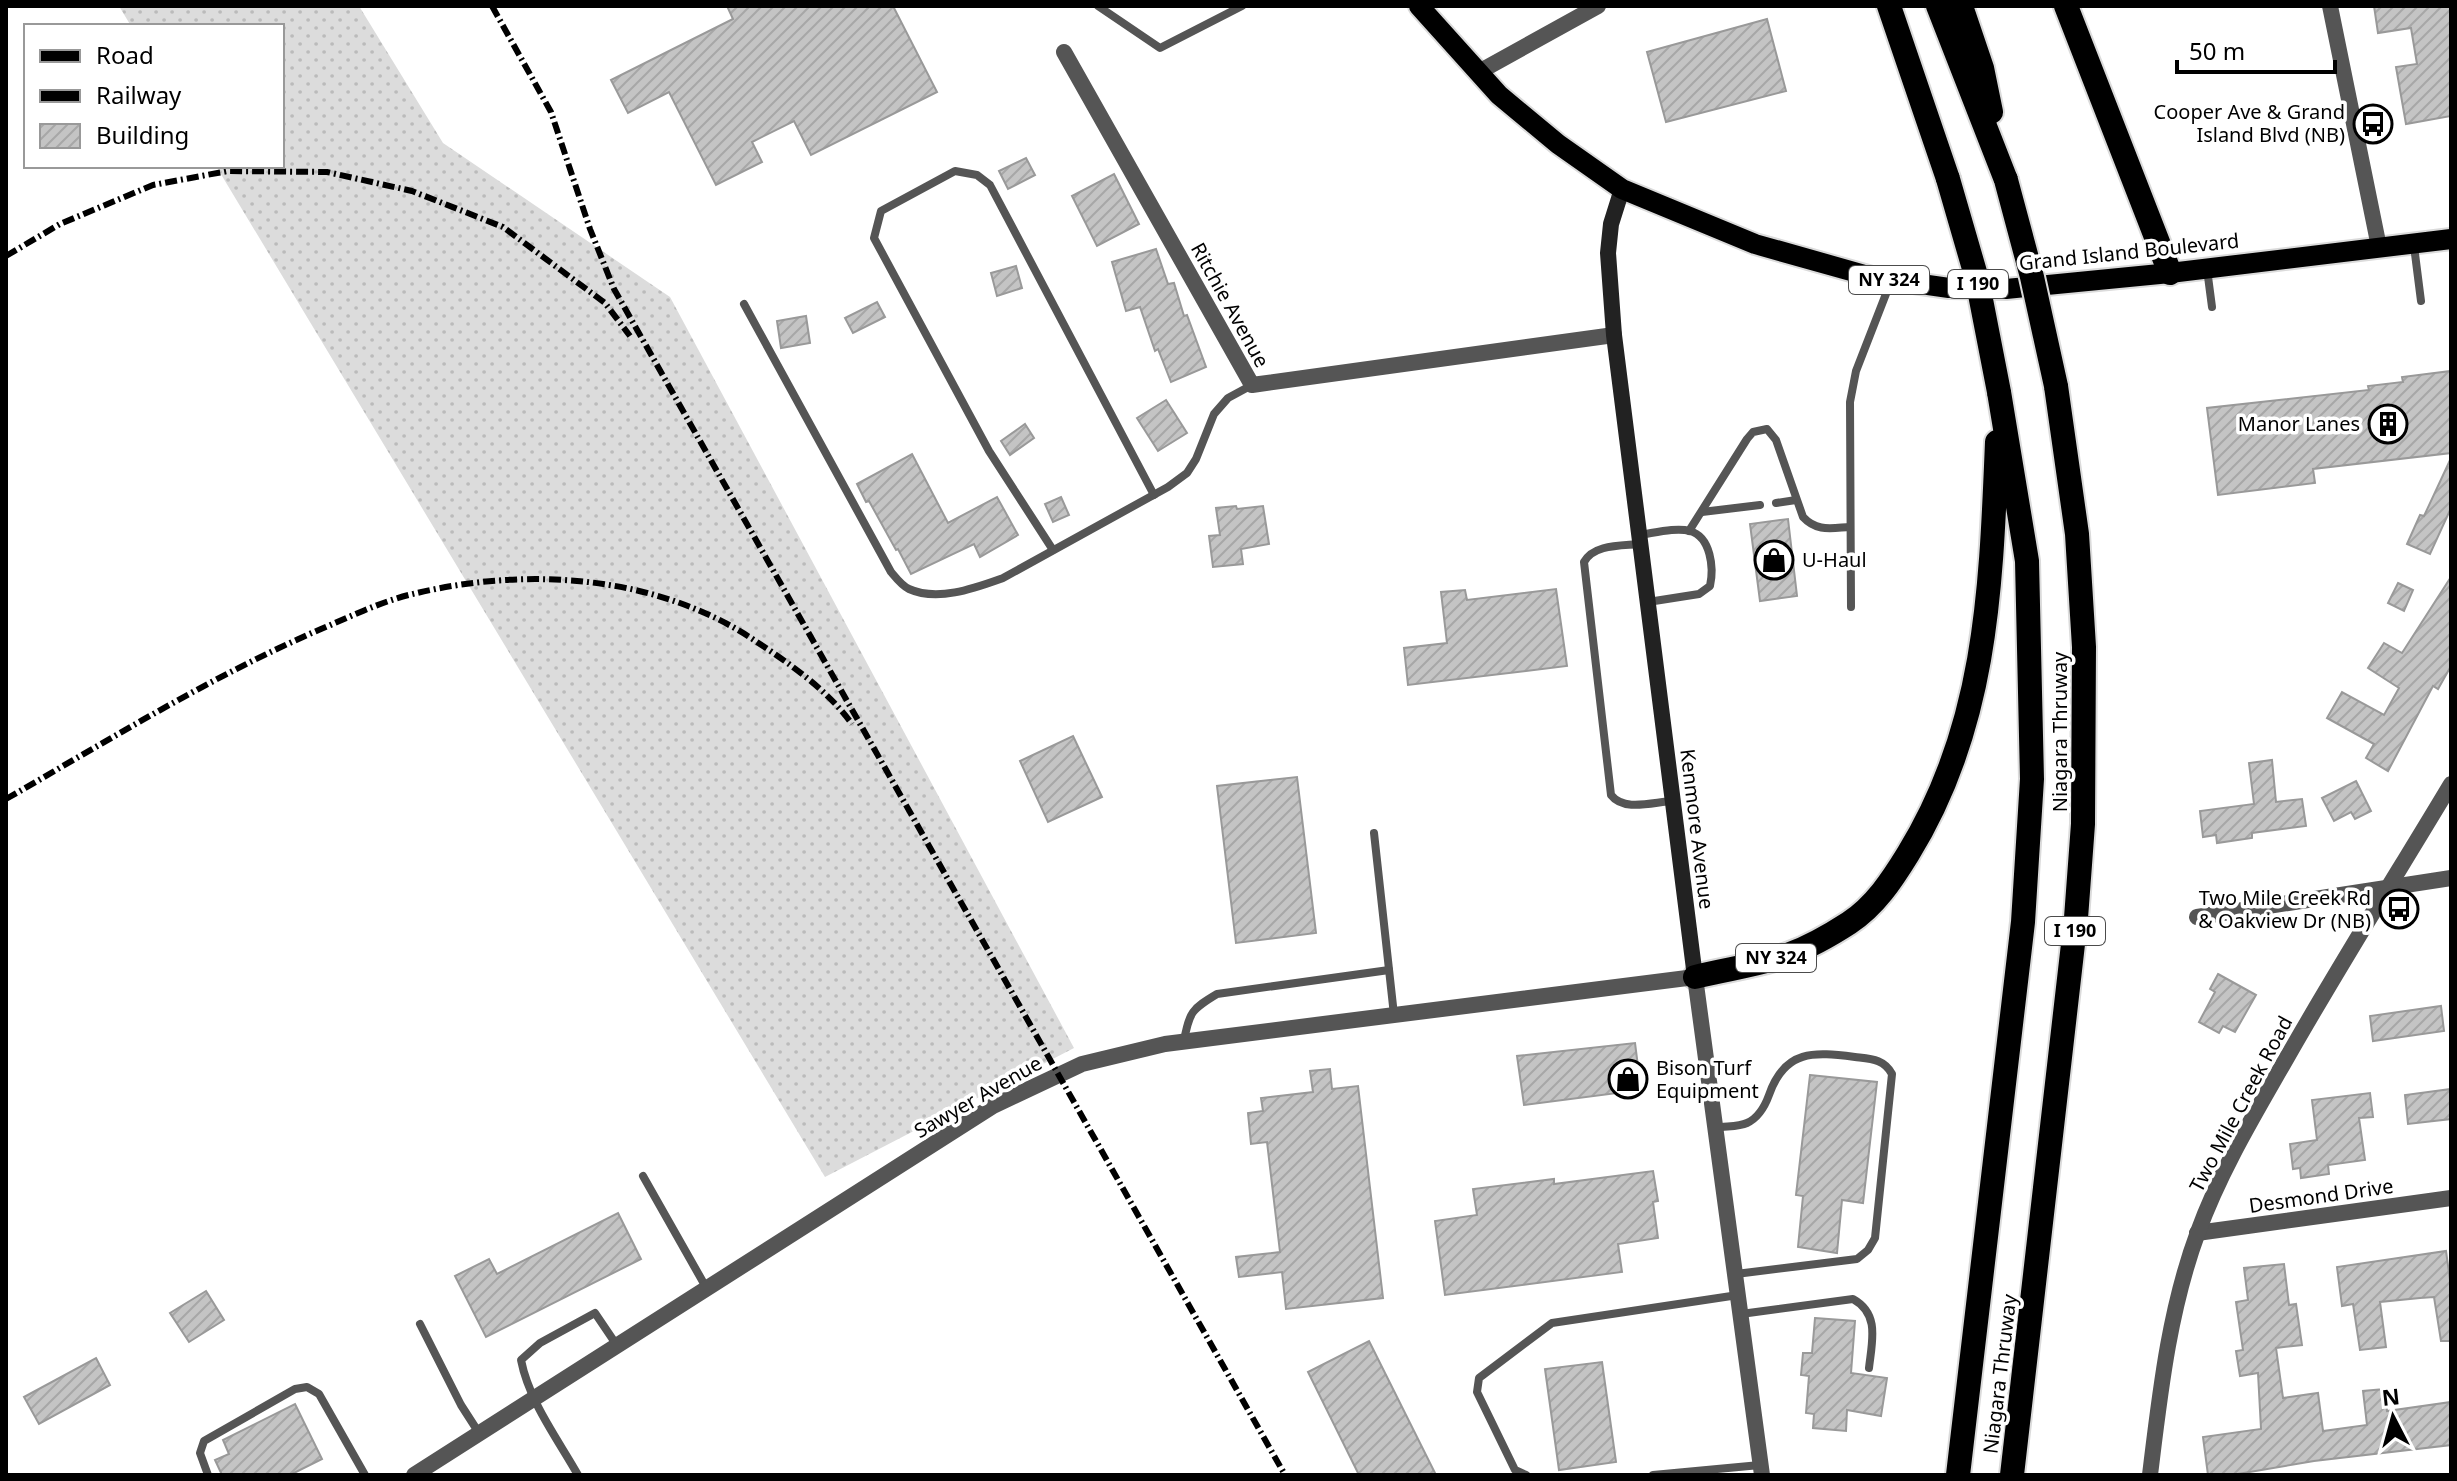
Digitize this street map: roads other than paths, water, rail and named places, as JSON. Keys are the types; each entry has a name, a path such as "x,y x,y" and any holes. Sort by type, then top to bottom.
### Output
{"highway":[{"name":"Niagara Thruway","path":"1889,6 1948,179 1977,279 2027,561 2032,779 2023,922 1958,1475"},
{"name":"Niagara Thruway","path":"1938,6 2006,180 2032,277 2056,386 2077,534 2084,647 2083,824 2076,918 2012,1475"},
{"path":"1961,6 1982,68 2006,180"},
{"path":"2066,6 2170,273"},
{"name":"NY 324","path":"1695,977 1790,954 1851,922 1886,890 1923,830 1954,762 1981,660 1992,561 1999,392"}],"main road":[{"name":"Grand Island Boulevard","path":"1419,6 1477,73 1524,117 1622,189 1755,244 1834,268 1949,288 2006,289 2170,273 2451,239"},
{"name":"Kenmore Avenue","path":"1622,189 1611,224 1608,253 1614,335 1695,977"}],"street":[{"path":"1477,73 1598,6"},
{"path":"2330,6 2379,247"},
{"name":"Ritchie Avenue","path":"1064,52 1252,385 1614,335"},
{"name":"Two Mile Creek Road","path":"2150,1475 2169,1337 2197,1233 2219,1181 2246,1127 2329,984 2451,784"},
{"path":"2197,917 2451,878"},
{"name":"Sawyer Avenue","path":"414,1475 1014,1096 1082,1064 1114,1054 1184,1041 1695,977"},
{"name":"Kenmore Avenue","path":"1695,977 1761,1470"},
{"name":"Desmond Drive","path":"2197,1233 2451,1198"}],"lane":[{"path":"1098,6 1160,48 1242,6"},
{"path":"1053,550 989,451 874,238 881,211 955,171 977,175 990,185 1154,495"},
{"path":"2414,243 2421,301"},
{"path":"2207,268 2212,307"},
{"path":"1851,607 1850,402 1856,371 1891,280"},
{"path":"744,304 891,572 906,589 929,594 974,588 1003,578 1154,495 1187,473 1214,414 1228,398 1252,385"},
{"path":"1689,531 1747,439 1761,429 1767,429 1776,440 1803,517 1812,526 1823,529 1850,527"},
{"path":"1776,503 1796,500"},
{"path":"1702,512 1760,505"},
{"path":"1648,602 1699,594 1710,586 1713,575 1709,552 1701,538 1689,531 1640,539 1597,550 1589,554 1584,562 1611,795 1617,803 1625,805 1673,800"},
{"path":"1374,833 1394,1015"},
{"path":"1184,1041 1188,1017 1197,1005 1217,994 1389,970"},
{"path":"1715,1128 1747,1123 1765,1108 1772,1086 1787,1065 1803,1055 1817,1053 1877,1059 1887,1065 1892,1074 1875,1238 1868,1250 1857,1259 1735,1274"},
{"path":"643,1176 708,1290"},
{"path":"1526,1475 1515,1470 1483,1405 1477,1392 1479,1378 1552,1323 1738,1295"},
{"path":"1740,1314 1853,1299 1871,1315 1873,1329 1869,1368"},
{"path":"578,1475 525,1379 521,1360 540,1343 595,1313 618,1347"},
{"path":"420,1324 479,1434"},
{"path":"208,1475 200,1453 204,1441 295,1389 307,1387 319,1394 365,1475"},
{"path":"1653,1475 1761,1470"}],"railway":[{"path":"492,6 551,112 590,229 614,289 1285,1475"},
{"path":"6,256 60,224 153,185 228,171 327,172 412,191 503,227 605,303 630,336"},
{"path":"6,799 201,688 280,647 405,596 502,580 589,582 632,589 713,617 751,638 805,676 852,724"}],"place":[{"name":"Cooper Ave & Grand Island Blvd (NB)","path":"2373,124"},
{"name":"Manor Lanes","path":"2388,424"},
{"name":"U-Haul","path":"1774,560"},
{"name":"Two Mile Creek Rd & Oakview Dr (NB)","path":"2399,909"},
{"name":"Bison Turf Equipment","path":"1628,1079"}]}
